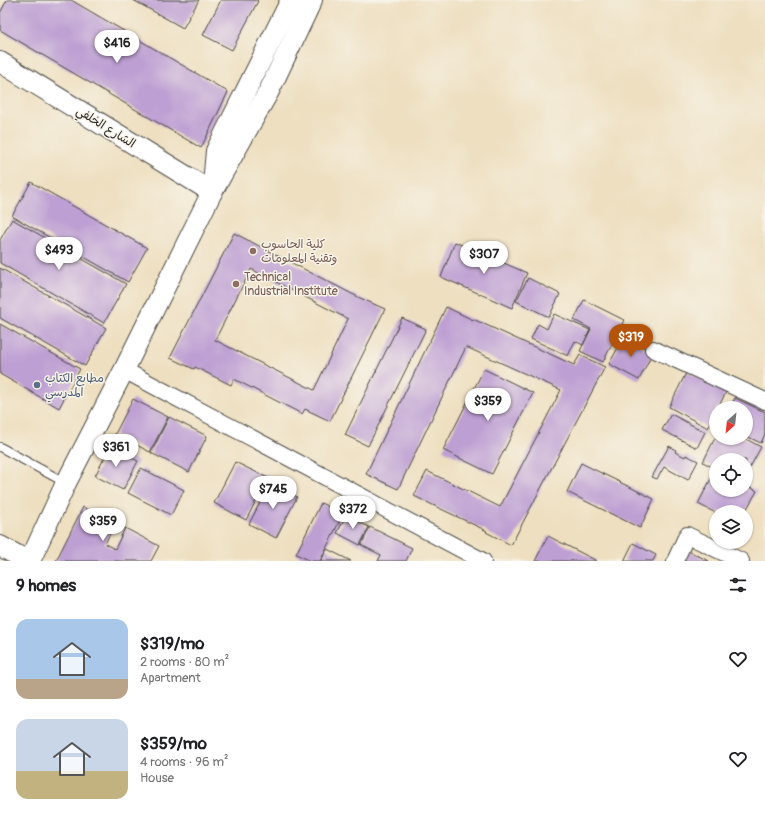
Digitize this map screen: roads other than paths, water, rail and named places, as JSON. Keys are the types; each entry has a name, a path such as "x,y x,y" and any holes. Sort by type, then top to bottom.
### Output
{"street":[{"path":"212,192 216,151 290,0"},
{"path":"0,546 29,561 212,192 269,91 312,0"},
{"name":"الشارع الخلفي","path":"0,62 212,192"},
{"path":"249,83 269,91"},
{"path":"653,349 765,401"},
{"path":"124,370 483,561"},
{"path":"674,561 687,535 741,561"}],"lane":[{"path":"0,447 66,484"}],"place":[{"name":"كلية الحاسوب وتقنية المعلومات","path":"253,251"},
{"name":"Technical Industrial Institute","path":"236,284"},
{"name":"مطابع الكتاب المدرسي","path":"37,385"}]}
